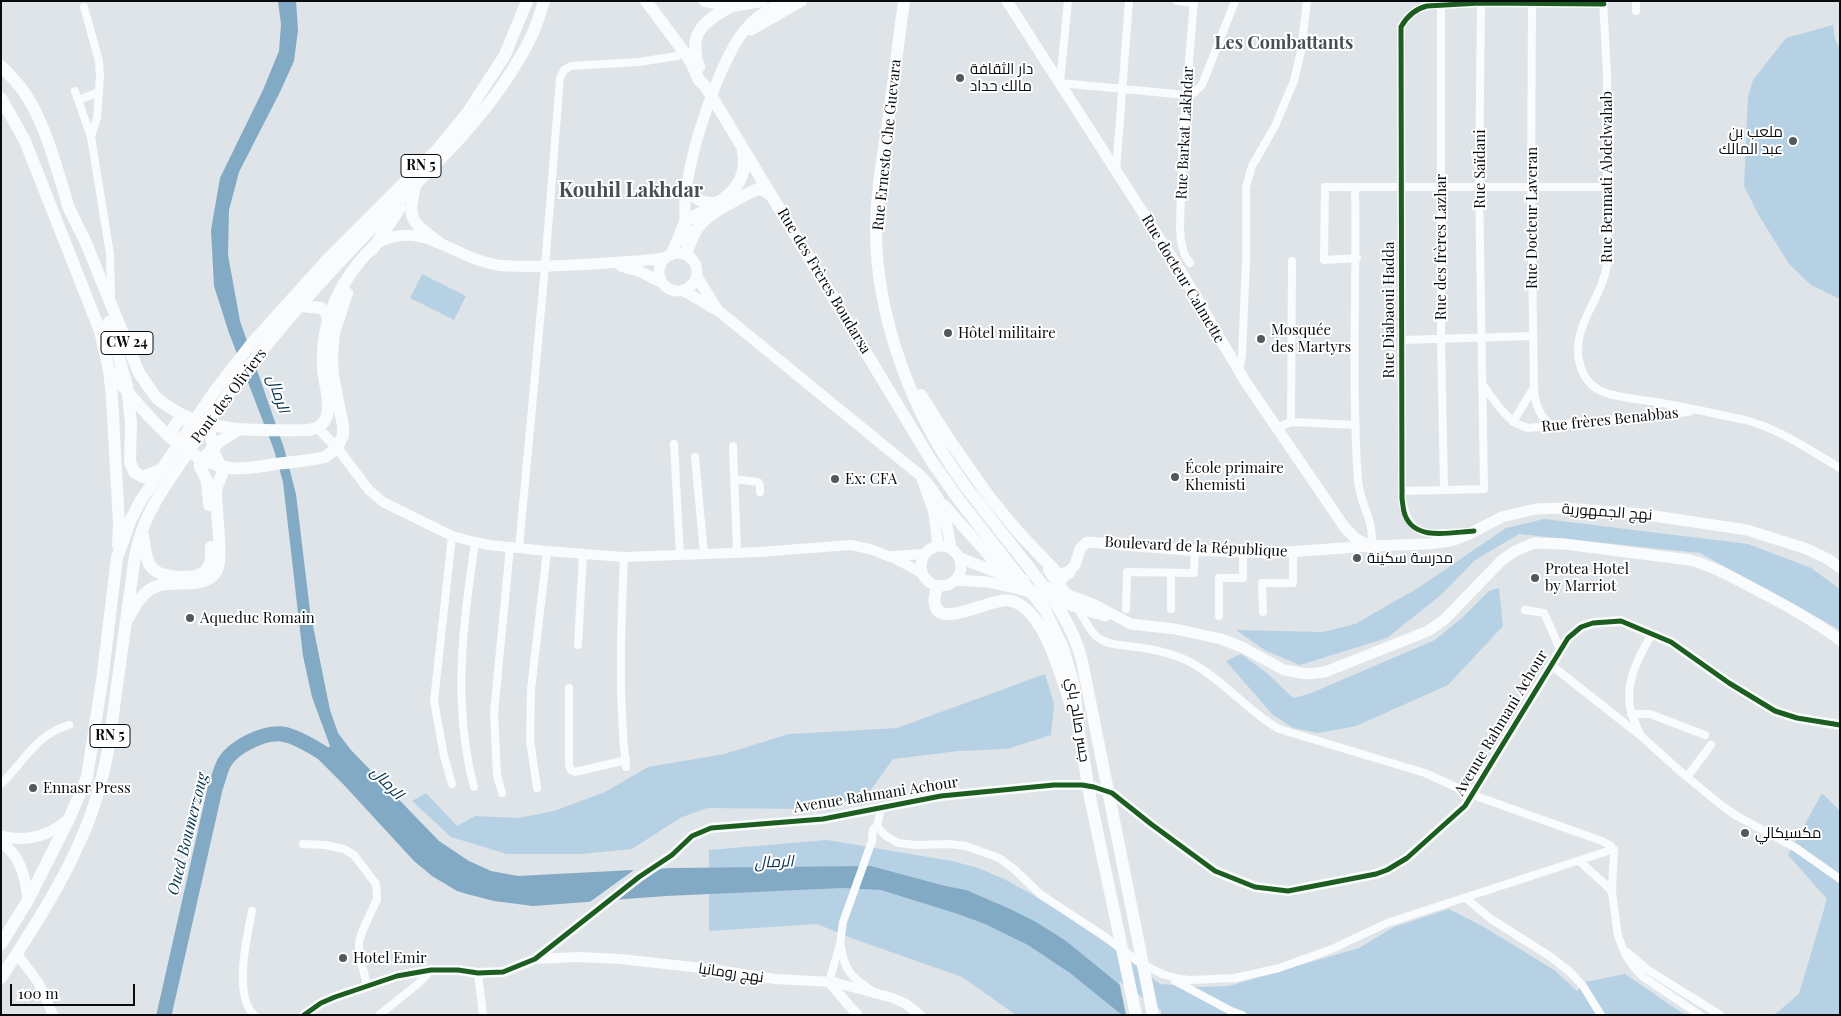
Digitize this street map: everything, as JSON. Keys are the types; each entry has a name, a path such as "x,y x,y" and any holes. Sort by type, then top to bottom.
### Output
{"highway":[{"name":"RN 5","path":"287,312 327,260 436,151 468,112 505,55 527,1"},
{"name":"RN 5","path":"287,312 301,306 361,240 449,151 496,94 517,62 533,32 544,1"},
{"path":"636,1 685,68 702,84"},
{"name":"Rue des Frères Boudarsa","path":"646,1 688,57 702,84 772,196 932,462 959,500 1006,558"},
{"path":"705,1 732,6"},
{"path":"702,84 695,55 696,37 703,25 732,6 762,1"},
{"name":"Rue Ernesto Che Guevara","path":"904,1 878,192 876,231 878,268 883,300 897,355 906,375"},
{"name":"CW 24","path":"1,66 24,92 47,141 85,259 114,334 127,386 131,423 130,462 134,472 143,477 166,474"},
{"name":"CW 24","path":"1,98 26,141 100,331 109,370 115,432 119,524 117,558"},
{"path":"685,222 729,195 741,180 745,164 742,147"},
{"path":"415,185 410,207 413,221 438,242"},
{"path":"337,448 344,431 332,366 334,333 351,286 369,254 415,185"},
{"path":"688,252 693,235 702,223 711,216 758,189 772,196"},
{"name":"CW 24","path":"67,204 86,243 139,373 158,399 187,416 208,424 238,430 313,429"},
{"path":"313,429 327,415 323,353 328,320 340,289 363,256 377,243"},
{"path":"301,306 321,308 327,314 328,320"},
{"name":"Pont des Oliviers","path":"166,474 214,392 287,312"},
{"name":"CW 24","path":"109,370 141,408 172,439 201,460 222,467 247,468 318,459 337,448"},
{"path":"906,375 933,434 949,463 1016,550 1059,609 1072,631 1079,650 1153,1015"},
{"path":"906,375 926,402 978,482 1019,533 1058,574 1069,573"},
{"path":"172,439 172,429 187,416"},
{"path":"125,626 135,605 151,589 166,584 201,582 213,577 217,572 219,559 216,496 222,467 217,459 208,424"},
{"path":"142,530 147,560 156,572 171,577 193,576 204,572 211,562 211,555 207,481 200,467 201,460 225,437 238,430"},
{"name":"RN 5","path":"1,978 61,882 90,817 101,783 108,751 135,556 142,530 166,474"},
{"name":"RN 5","path":"1,944 28,900 69,819 87,777 101,690 117,558 131,520 141,500 166,474"},
{"path":"1036,551 1061,588"},
{"name":"جسر صالح باي","path":"1006,558 1045,610 1058,636 1074,686 1090,797 1136,1015"},
{"path":"937,586 935,606 941,613 946,615 956,614 1000,600 1012,601 1027,610 1036,620 1052,652 1078,724"}],"main road":[{"path":"720,312 697,277 696,265 688,252 685,222 686,188 693,152 723,68 739,37 754,20 783,1"},
{"path":"739,37 802,1"},
{"name":"Rue docteur Calmette","path":"1007,1 1182,275 1239,371 1276,428 1345,528 1356,539 1371,546"},
{"path":"686,188 690,194 700,201 718,202"},
{"path":"661,282 659,269 668,256 685,222"},
{"path":"377,243 390,236 405,234 422,236 490,263 527,267 612,263 688,252"},
{"path":"612,263 632,269 661,282 671,290 684,291 720,312 921,476 935,490 940,499 946,518 951,548 960,558 1013,577 1061,588 1131,624"},
{"path":"684,291 690,288 697,277"},
{"path":"921,476 934,513 938,546"},
{"path":"940,499 1013,577"},
{"name":"نهج الجمهورية","path":"1371,546 1428,544 1451,541 1502,517 1536,509 1564,508 1641,514 1747,530 1807,549 1828,559 1840,568"},
{"name":"Boulevard de la République","path":"1069,573 1075,565 1080,549 1087,542 1243,552 1293,552 1371,546"},
{"path":"955,580 988,582 1023,590 1131,624 1221,639 1242,647 1284,670 1299,674 1315,674 1325,672 1428,631 1444,620 1488,573 1515,551 1534,542 1564,544 1690,560 1706,564 1785,605 1820,625 1840,640"},
{"path":"951,548 938,546 924,554 921,563 922,573 928,582 937,586 944,586 955,580 961,570 960,558"},
{"path":"1061,588 1069,573"},
{"path":"1,836 30,839 57,829 69,819"},
{"path":"1,843 5,845 18,861 26,880 28,900"}],"street":[{"path":"518,23 520,1"},
{"path":"1068,1 1060,83 1186,95 1194,93 1202,85 1236,1"},
{"path":"1116,172 1130,1"},
{"path":"1177,1 1194,2"},
{"path":"1239,371 1243,338 1246,187 1252,166 1275,126 1294,81 1301,51 1307,1"},
{"path":"1636,1 1636,11"},
{"name":"Rue Barkat Lakhdar","path":"1190,263 1185,256 1181,242 1180,226 1186,95 1194,2"},
{"path":"1441,5 1480,2 1604,3"},
{"name":"Rue Saïdani","path":"1444,490 1484,488 1479,186 1480,2"},
{"name":"Rue Docteur Laveran","path":"1532,2 1531,186 1534,387 1535,402 1541,415 1546,422 1553,426"},
{"name":"Rue Benmati Abdelwahab","path":"1604,3 1608,73 1606,270 1602,284 1581,328 1578,350 1584,375 1594,387 1610,394 1696,411"},
{"name":"Rue Diabaoui Hadda","path":"1441,5 1420,8 1408,16 1401,27 1402,490 1405,514 1416,529 1424,532 1438,533 1474,531"},
{"name":"Rue des frères Lazhar","path":"1441,5 1441,338 1444,490"},
{"path":"84,8 99,61 97,118 91,137"},
{"path":"502,793 497,775 494,713 545,267 560,78 564,70 571,66 639,62 677,56"},
{"path":"76,91 91,137 110,254 111,303"},
{"path":"79,100 99,92"},
{"path":"1356,258 1324,260 1325,187 1608,186"},
{"path":"1355,187 1356,425 1359,490 1373,531 1371,546"},
{"path":"1291,422 1292,261"},
{"path":"1402,340 1533,336"},
{"path":"1482,385 1513,422 1534,387"},
{"path":"1696,411 1747,421 1770,428 1795,440 1840,468"},
{"name":"Rue frères Benabbas","path":"1513,422 1528,428 1696,411"},
{"path":"1276,428 1291,422 1356,425"},
{"path":"313,429 337,448 369,490 383,502 452,536 474,542 547,551 624,557 737,553 851,545 887,556 922,573"},
{"path":"674,444 680,555"},
{"path":"733,446 737,553"},
{"path":"695,457 704,554"},
{"path":"734,479 758,482 760,492"},
{"path":"1402,490 1444,490"},
{"path":"452,536 434,696 441,741 452,784"},
{"path":"474,542 460,657 460,696 466,756 474,787"},
{"path":"1126,609 1126,572 1194,573 1195,550"},
{"path":"537,788 530,740 531,689 547,551"},
{"path":"1219,616 1219,578 1243,578 1243,552"},
{"path":"1263,612 1262,584 1293,583 1293,552"},
{"path":"578,645 584,554"},
{"path":"887,556 906,557 924,554"},
{"path":"569,688 570,770 575,772 626,763 621,664 624,557"},
{"path":"1171,609 1172,573"},
{"path":"1061,588 1078,608 1090,629 1101,639 1118,645 1144,648 1183,659 1200,668 1222,684 1265,721 1279,729 1425,773 1473,796 1593,837 1614,849"},
{"path":"1525,610 1544,613 1560,649"},
{"name":"Avenue Rahmani Achour","path":"535,959 639,877 672,855 692,836 711,828 824,819 941,796 1054,785 1094,787 1112,793 1215,871 1255,886 1288,890 1376,874 1397,865 1454,818 1473,796 1560,649 1568,638 1581,627 1593,623 1621,621 1671,642 1729,683 1775,711 1797,718 1840,725"},
{"path":"1641,736 1631,714 1629,702 1631,678 1652,634"},
{"path":"1551,665 1641,736 1687,777 1736,815 1796,848 1840,879"},
{"path":"1631,714 1650,714 1705,735"},
{"path":"1,784 40,739 54,730 68,725"},
{"path":"1687,777 1711,745"},
{"path":"858,1015 829,982 840,944 843,922 872,841 873,829 877,827 881,808"},
{"path":"877,827 886,836 898,843 916,845 948,844 972,848 999,858 1014,869 1040,894 1104,936 1139,962 1242,1015"},
{"path":"303,844 325,845 344,849 354,855 376,884 377,900 359,942 359,953 367,986"},
{"path":"1162,974 1180,980 1205,980 1235,978 1279,968 1332,949 1386,923 1614,849"},
{"path":"1614,849 1612,892 1618,936 1626,956 1643,978 1700,1015"},
{"path":"1579,861 1612,892"},
{"path":"1466,898 1491,920 1551,957 1570,972 1583,986 1601,1015"},
{"path":"252,911 245,950 243,976 247,1003 254,1015"},
{"path":"840,944 843,961 848,971 860,983 877,994"},
{"path":"1622,947 1648,970 1720,1015"},
{"path":"16,954 38,982 53,1015"},
{"name":"نهج رومانيا","path":"535,959 578,957 620,959 711,969 775,979 829,982 900,1001 920,1015"},
{"path":"304,1015 321,1003 397,976 432,970 458,970 478,974 503,972 535,959"},
{"path":"379,1015 432,970"},
{"path":"478,974 482,1015"}],"shaded area":[{"path":"278,1 296,1 298,30 294,61 239,172 229,210 228,255 240,321 284,448 296,494 310,611 330,710 338,733 351,750 439,841 469,861 491,871 518,876 671,868 871,866 966,890 1036,922 1066,941 1125,989 1163,1015 1122,1015 1070,973 1028,945 985,924 881,890 842,888 666,896 533,906 494,901 457,891 432,876 414,861 312,753 318,745 325,750 330,746 312,697 303,656 283,482 274,450 229,333 214,286 211,230 220,178 263,90 279,51 281,24"},
{"name":"ملعب بن عبد المالك","path":"1833,25 1835,39 1840,49 1840,299 1811,285 1789,264 1758,214 1744,186 1748,97 1753,80 1786,38"},
{"path":"422,274 466,296 454,320 410,298"},
{"path":"1544,519 1748,544 1811,568 1840,589 1840,630 1700,553 1519,534 1475,560 1442,594 1387,638 1300,665 1266,651 1236,630 1323,632 1355,624 1418,588 1506,528"},
{"path":"1499,588 1503,626 1448,685 1356,726 1318,733 1293,728 1272,714 1226,661 1241,654 1268,674 1293,698 1309,694 1435,640 1463,617 1489,591"},
{"path":"1045,674 1054,704 1051,735 1007,749 959,751 893,759 865,798 804,809 707,808 680,818 632,849 581,854 507,854 451,837 412,801 426,793 457,826 475,816 518,818 554,811 605,792 648,767 724,754 789,734 897,728"},
{"path":"1822,793 1840,811 1840,1015 1774,1015 1799,994 1827,899 1788,855"},
{"path":"827,840 952,861 978,868 1004,879 1069,918 1109,945 1160,984 1199,987 1229,986 1359,948 1394,927 1449,909 1484,927 1554,970 1577,991 1585,982 1625,974 1685,1015 1016,1015 962,977 817,924 709,931 709,850"}],"pier":[{"path":"662,866 614,902 587,904 638,867"},
{"path":"1119,981 1161,1010 1161,1015 1126,1015"}],"waterway":[{"name":"Oued Boumerzoug","path":"164,1015 215,789 224,763 241,746 266,735 274,734 294,737 331,758"}],"cycle path":[{"path":"1474,531 1435,534 1425,532 1417,529 1410,523 1403,507 1401,27 1412,14 1427,6 1480,3 1604,4"},
{"path":"304,1015 321,1003 335,997 397,976 431,970 458,970 478,973 503,972 535,959 639,877 672,855 692,836 711,828 823,819 941,796 1054,785 1094,787 1112,793 1215,871 1255,887 1288,891 1376,874 1407,858 1465,806 1568,638 1581,627 1593,623 1621,621 1671,642 1729,683 1775,711 1797,718 1840,725"}],"place":[{"name":"دار الثقافة مالك حداد","path":"960,78"},
{"name":"ملعب بن عبد المالك","path":"1793,141"},
{"name":"Hôtel militaire","path":"948,333"},
{"name":"Mosquée des Martyrs","path":"1261,339"},
{"name":"École primaire Khemisti","path":"1175,477"},
{"name":"Ex: CFA","path":"835,479"},
{"name":"مدرسة سكينة","path":"1357,558"},
{"name":"Protea Hotel by Marriot","path":"1535,578"},
{"name":"Aqueduc Romain","path":"190,618"},
{"name":"Ennasr Press","path":"33,788"},
{"name":"مكسيكالي","path":"1745,833"},
{"name":"Hotel Emir","path":"343,958"}],"district":[{"name":"Les Combattants","path":"1284,43"},
{"name":"Kouhil Lakhdar","path":"631,191"}],"water label":[{"name":"الرمال","path":"278,394"},
{"name":"الرمال","path":"387,783"},
{"name":"الرمال","path":"774,862"}]}
